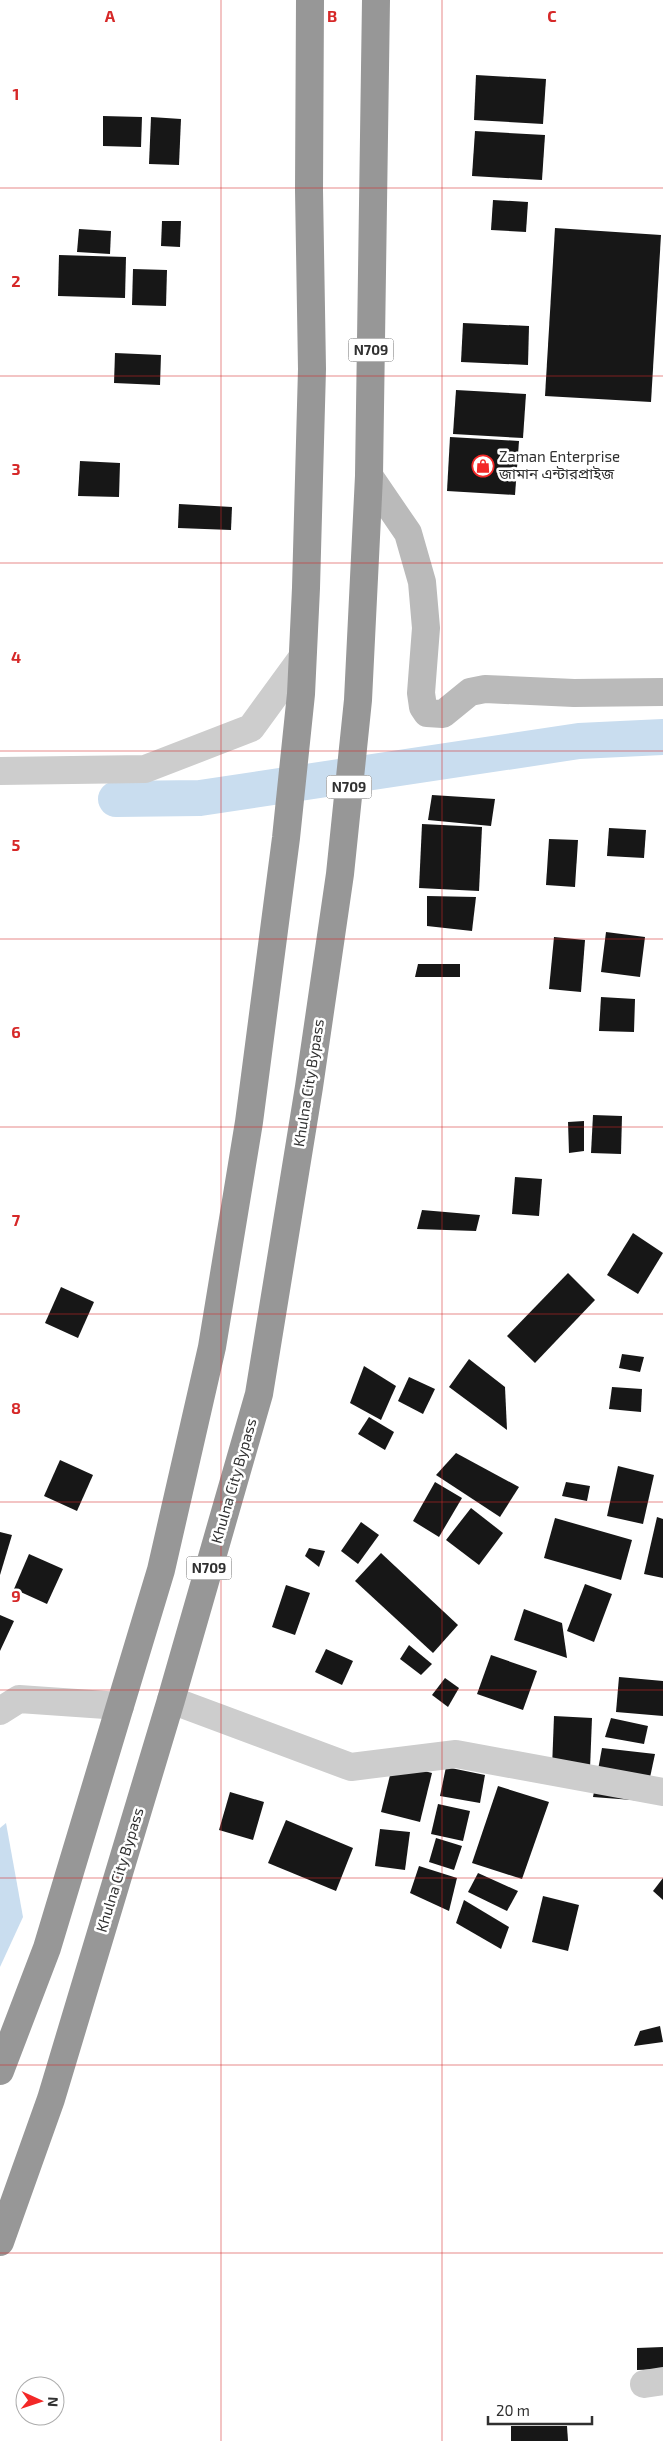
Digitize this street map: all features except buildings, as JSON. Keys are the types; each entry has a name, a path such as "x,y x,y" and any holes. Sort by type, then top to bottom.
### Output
{"highway":[{"name":"N709","path":"0,2071 47,1948 161,1570 212,1347 249,1122 286,838 301,694 312,368 309,190 310,0"},
{"name":"N709","path":"369,476 376,0"},
{"name":"Khulna City Bypass","path":"0,2242 51,2099 172,1700 258,1394 309,1086 340,874 358,700 369,476"}],"street":[{"path":"369,476 408,533 422,582 426,628 421,693 423,707 427,713 443,714 470,692 486,689 574,693 663,692"},
{"path":"0,771 145,769 251,728 302,658"},
{"path":"0,1712 19,1699 120,1706"},
{"path":"172,1700 351,1767 456,1754 663,1792"}],"water":[{"path":"6,1823 23,1917 0,1967 0,1828"}],"waterway":[{"path":"116,799 200,798 579,741 663,737"}],"place":[{"name":"Zaman Enterprise জামান এন্টারপ্রাইজ","path":"483,466"}]}
